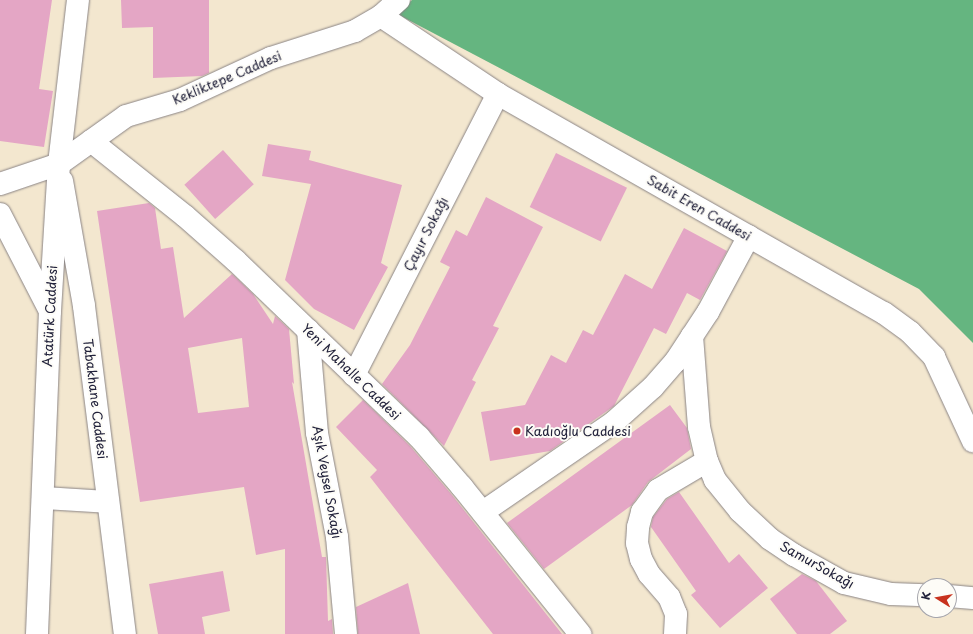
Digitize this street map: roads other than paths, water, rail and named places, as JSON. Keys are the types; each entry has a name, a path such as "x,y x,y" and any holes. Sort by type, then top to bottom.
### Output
{"street":[{"name":"Atatürk Caddesi","path":"37,634 50,311 59,164 78,0"},
{"name":"Kekliktepe Caddesi","path":"0,184 59,164 126,116 194,95 271,58 355,32 380,16 399,0"},
{"name":"Sabit Eren Caddesi","path":"380,16 498,94 749,236 855,294 910,332 934,357 973,441"},
{"name":"Çayır Sokağı","path":"354,375 498,94"},
{"name":"Yeni Mahalle Caddesi","path":"91,141 185,216 308,330 419,437 483,512 580,634"},
{"name":"Tabakhane Caddesi","path":"59,164 84,306 125,634"},
{"path":"0,214 50,311"},
{"path":"483,512 614,422 653,387 675,362 692,336 749,236"},
{"name":"Aşık Veysel Sokağı","path":"308,330 317,433 337,537 346,634"},
{"name":"SamurSokağı","path":"692,336 699,427 707,461 715,480 740,511 770,538 794,555 844,583 867,591 917,595"},
{"path":"675,634 676,614 669,596 649,574 641,559 637,543 638,527 642,512 658,490 707,461"},
{"path":"43,498 108,502"},
{"path":"957,597 973,598"}],"place":[{"name":"Kadıoğlu Caddesi","path":"517,431"}]}
